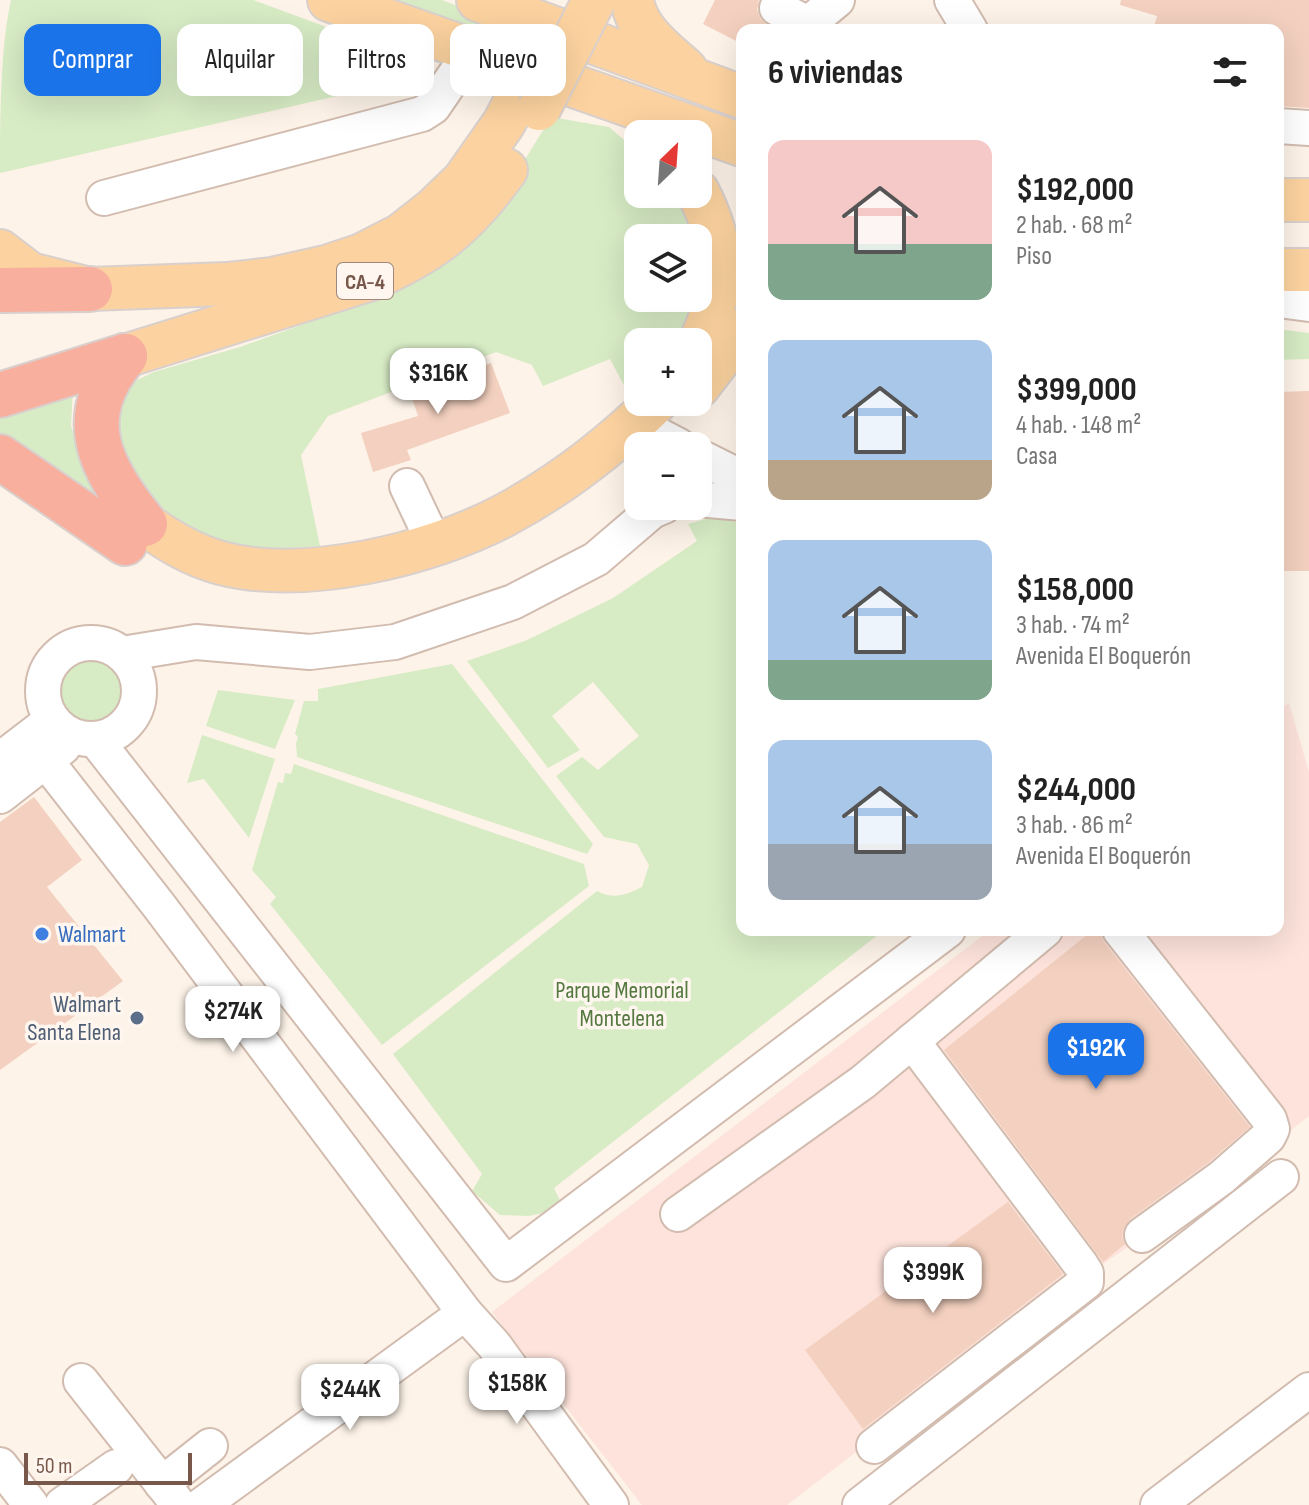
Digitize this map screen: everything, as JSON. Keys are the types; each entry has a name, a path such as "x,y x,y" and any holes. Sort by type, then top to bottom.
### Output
{"highway":[{"name":"CA-4","path":"0,290 90,289"},
{"name":"CA-4","path":"0,395 125,356"},
{"path":"125,356 111,372 103,388 95,428 101,453 114,483 154,545"},
{"path":"0,457 154,545"}],"main road":[{"path":"329,0 450,42"},
{"path":"478,0 736,95"},
{"path":"528,104 567,0"},
{"path":"528,104 594,0"},
{"path":"632,0 634,12 644,29 696,79"},
{"path":"566,88 647,120"},
{"name":"CA-4","path":"90,289 227,284 272,279 362,255 401,235 434,209 464,180 504,123 528,104"},
{"name":"CA-4","path":"125,356 371,279 410,262 449,236 491,192 512,162 528,104"},
{"path":"712,137 736,143"},
{"path":"1284,200 1309,200"},
{"path":"704,208 717,241 719,289 712,348"},
{"path":"0,251 30,274 90,289"},
{"path":"1284,270 1309,270"},
{"path":"154,545 220,563 263,570 309,570 358,563 434,543 504,516 542,493 624,434"},
{"path":"154,545 203,579 247,590 289,592 362,583 402,574 510,537 585,494 624,462"}],"street":[{"path":"813,24 837,0"},
{"path":"952,0 966,24"},
{"path":"777,8 803,24"},
{"path":"104,198 422,114 433,107 450,82"},
{"path":"1284,126 1309,128"},
{"path":"1284,301 1309,304"},
{"path":"712,463 736,475"},
{"path":"407,486 434,543"},
{"path":"712,500 736,502"},
{"path":"122,654 196,642 310,652 395,642 513,602 596,559 642,520"},
{"path":"0,760 75,732 111,735 125,726 137,705 138,681 133,665 122,654 109,645 93,642 77,643 63,650 44,675 41,691 44,706 75,732 506,1264 940,936"},
{"path":"0,796 46,761 75,732"},
{"path":"46,761 465,1313 571,1432 611,1505"},
{"path":"678,1214 863,1082 1038,936"},
{"path":"1125,936 1269,1119 1272,1129 1268,1137 1221,1178 1142,1235"},
{"path":"874,1446 1086,1282 1087,1278 1081,1265 912,1041"},
{"path":"860,1505 1281,1177"},
{"path":"202,1505 465,1313"},
{"path":"81,1381 171,1495 210,1446"},
{"path":"1158,1505 1307,1395"},
{"path":"0,1465 31,1505"},
{"path":"62,1505 116,1467"}],"shaded area":[{"path":"1289,703 1309,772 1309,1116 1242,1169 1084,1277 787,1505 642,1505 492,1312 982,936 1284,936 1284,707"}],"green space":[{"path":"11,0 253,0 319,24 319,96 337,96 0,173 7,20"},
{"path":"378,0 442,0 504,24 450,24 450,27"},
{"path":"551,117 609,127 624,140 624,208 686,208 696,224 624,224 624,312 700,312 696,324 694,328 624,328 624,385 610,359 543,386 532,365 496,352 328,416 301,455 320,546 259,550 176,531 152,512 136,491 118,451 110,421 129,384 154,372 240,347 360,304 424,269 475,231 504,194"},
{"path":"1284,330 1309,333 1309,359 1284,360"},
{"path":"73,388 71,426 97,502 0,442 0,409"},
{"name":"Parque Memorial Montelena","path":"712,518 736,522 736,936 876,936 554,1188 564,1209 528,1216 500,1215 472,1191 482,1174 393,1054 597,891 620,895 642,887 649,865 637,844 604,837 556,776 582,757 598,770 639,736 593,682 552,716 580,750 548,768 467,661 525,641 613,598 697,541 688,524"},
{"path":"83,655 97,655 116,665 126,684 126,698 116,717 97,727 83,727 64,717 54,698 54,684 64,665"},
{"path":"452,664 593,844 587,854 297,757 298,737 295,734 304,701 318,701 318,689"},
{"path":"218,690 295,700 275,749 206,726"},
{"path":"202,735 275,759 249,838 204,779 187,783"},
{"path":"294,764 584,864 589,886 382,1045 270,904 276,897 252,870 278,782 283,783 285,773 291,774"}],"building":[{"path":"715,0 759,0 757,10 766,24 736,24 736,41 703,24"},
{"path":"1121,0 1309,0 1309,108 1284,106 1284,24 1155,24 1157,16 1120,5"},
{"path":"491,363 510,413 407,450 411,460 373,472 361,433 418,416 410,392"},
{"path":"1309,391 1309,571 1284,571 1284,392"},
{"name":"Walmart","path":"34,797 82,860 47,887 123,981 0,1070 0,822"},
{"path":"1086,936 1101,936 1250,1127 1209,1162 1130,1219 1122,1236 1125,1244 1103,1262 944,1050"},
{"path":"1008,1202 1063,1274 863,1429 805,1350"}],"place":[{"name":"Walmart","path":"42,934"},
{"name":"Walmart Santa Elena","path":"137,1018"}]}
